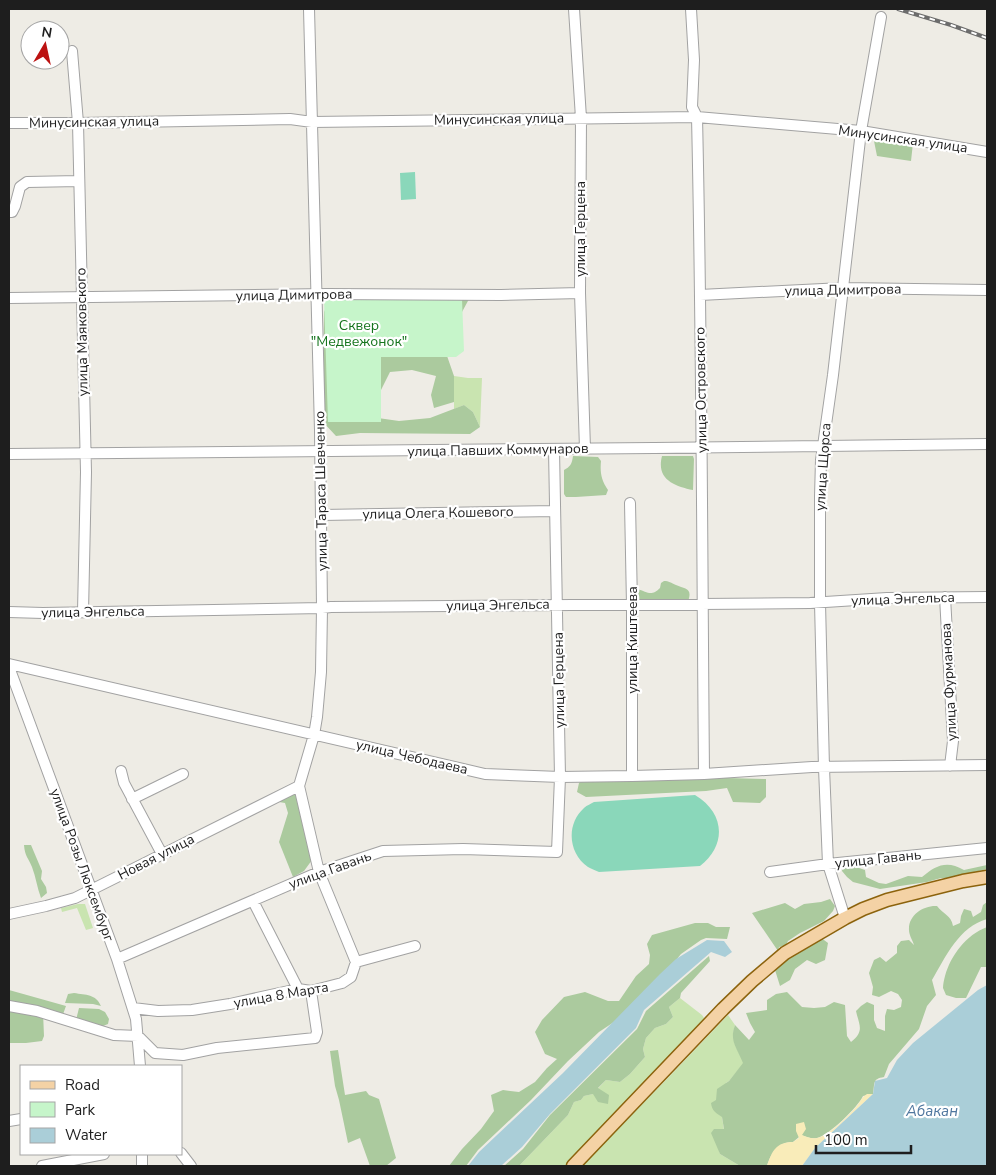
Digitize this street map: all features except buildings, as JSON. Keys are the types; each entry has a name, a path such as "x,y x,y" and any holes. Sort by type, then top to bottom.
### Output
{"main road":[{"path":"573,1166 752,980 785,953 863,909 887,900 987,877"}],"street":[{"name":"улица Тараса Шевченко","path":"309,9 322,515 322,672 314,735 299,786 319,872 356,962"},
{"name":"улица Герцена","path":"574,9 581,118 580,293 585,449"},
{"name":"улица Островского","path":"691,9 694,60 692,107 697,117 704,774"},
{"name":"улица Щорса","path":"845,918 828,864 820,603 820,497 823,446 861,131 881,17"},
{"name":"улица Маяковского","path":"72,52 78,123 86,472 83,612"},
{"name":"Минусинская улица","path":"9,123 290,119 312,122 697,117 861,131 987,152"},
{"path":"9,212 12,212 15,206 20,187 27,182 79,181"},
{"name":"улица Димитрова","path":"700,295 843,288 987,290"},
{"name":"улица Димитрова","path":"9,298 580,293"},
{"name":"улица Павших Коммунаров","path":"9,454 984,445"},
{"name":"улица Герцена","path":"554,449 560,777 557,852"},
{"name":"улица Киштеева","path":"630,504 632,776"},
{"name":"улица Олега Кошевого","path":"322,515 555,511"},
{"name":"улица Фурманова","path":"946,597 953,741 950,766"},
{"name":"улица Энгельса","path":"9,612 558,604 820,603 887,598 987,597"},
{"name":"улица Чебодаева","path":"9,666 484,774 560,777 632,776 704,774 812,767 987,765"},
{"name":"улица Розы Люксембург","path":"9,666 117,959 136,1019 140,1065"},
{"path":"121,771 124,783 162,854"},
{"path":"132,799 183,774"},
{"name":"Новая улица","path":"9,914 75,898 299,786"},
{"name":"улица Гавань","path":"770,872 828,864 987,848"},
{"name":"улица Гавань","path":"117,959 319,872 384,851 463,849 557,852"},
{"path":"253,901 298,989"},
{"path":"356,962 415,946"},
{"name":"улица 8 Марта","path":"133,1008 158,1011 192,1010 298,989 311,991 342,983 352,977 356,962"},
{"path":"9,1006 37,1011 114,1035 138,1036 155,1053 182,1055 217,1048 315,1038 317,1032 311,991"},
{"path":"182,1154 191,1166"},
{"path":"42,1166 99,1155"}],"green space":[{"path":"873,136 913,143 911,161 877,156"},
{"path":"415,172 416,199 401,200 400,173"},
{"name":"Сквер \"Медвежонок\"","path":"324,299 462,299 464,351 456,357 381,357 381,422 328,422"},
{"name":"Сквер \"Медвежонок\"","path":"469,299 446,353 454,376 454,402 434,408 431,395 436,376 412,370 390,372 379,394 378,418 399,421 430,418 464,405 473,412 480,427 470,434 360,433 336,436 323,422 324,312 329,301"},
{"path":"454,376 482,378 480,427 473,412 464,405 454,409"},
{"path":"573,456 598,457 601,461 602,479 608,490 606,495 566,497 564,494 564,470 570,465"},
{"path":"662,456 693,456 693,490 673,484 664,476 661,464"},
{"path":"664,581 689,591 688,601 636,600 634,594 637,589 649,593 654,592 660,588 661,583"},
{"path":"766,779 766,797 760,803 733,802 727,788 706,791 586,797 577,792 579,783 582,780"},
{"path":"297,794 312,860 304,871 293,877 279,842 288,813 285,803 279,802 290,795"},
{"path":"695,795 705,802 712,811 719,829 715,849 700,866 599,872 588,867 576,854 572,838 574,822 586,806 594,802"},
{"path":"24,845 31,845 42,871 41,879 47,893 41,898 25,852"},
{"path":"843,864 865,870 866,877 886,884 908,876 922,877 932,869 942,865 952,865 964,870 987,865 987,869 956,878 941,878 880,889 853,882 842,871"},
{"path":"830,899 835,906 824,921 800,933 788,941 786,945 779,947 778,951 752,913 785,903 795,909 804,904"},
{"path":"987,902 987,919 977,923 961,935 948,952 932,980 936,995 927,1006 919,1029 889,1064 884,1077 876,1080 873,1094 863,1096 842,1120 822,1136 809,1138 801,1135 806,1129 793,1142 779,1146 773,1153 767,1166 740,1166 720,1154 711,1133 714,1129 724,1129 722,1117 713,1110 711,1103 716,1100 717,1089 729,1081 743,1063 734,1044 733,1031 735,1025 749,1040 755,1032 746,1013 767,1010 767,1000 776,994 787,992 802,1007 825,1007 834,1002 845,1005 847,1036 851,1042 860,1031 856,1011 867,1002 874,1005 874,1020 877,1028 885,1031 887,1009 894,1010 901,1007 902,1000 898,994 891,991 879,997 872,995 873,987 869,973 874,960 880,957 886,962 897,953 897,946 901,941 909,940 914,945 909,925 914,916 922,909 937,906 949,917 953,926 960,923 964,909 971,911 973,917 981,912 983,905"},
{"path":"85,904 93,928 86,930 77,908 62,912 61,908"},
{"path":"695,923 708,923 716,927 730,927 727,939 706,938 681,954 626,1014 599,1032 568,1061 531,1100 478,1150 466,1166 449,1166 494,1111 491,1095 503,1090 519,1092 535,1082 557,1059 545,1054 535,1032 542,1020 564,997 585,992 608,1001 619,1001 636,976 649,964 650,955 647,944 652,935"},
{"path":"987,927 987,967 981,967 966,998 946,995 943,988 944,979 955,953 972,935"},
{"path":"820,937 828,943 825,960 816,964 807,960 795,969 790,980 780,986 775,970 788,956"},
{"path":"709,956 710,961 681,993 680,998 669,1007 673,1017 666,1024 655,1028 646,1038 643,1049 645,1057 620,1082 606,1080 598,1088 609,1095 608,1104 598,1102 593,1094 584,1096 581,1100 574,1102 568,1115 519,1166 504,1166 523,1149 550,1115 637,1029 646,1011"},
{"path":"9,990 66,1006 62,1017 43,1012 44,1036 42,1041 9,1043"},
{"path":"74,993 93,997 101,1006 65,1003 68,994"},
{"path":"680,998 702,1015 706,1021 566,1166 519,1166 568,1115 574,1102 581,1100 584,1096 593,1094 606,1080 620,1082 630,1074 645,1057 643,1049 646,1038 655,1028 666,1024 673,1017 669,1007"},
{"path":"79,1008 99,1009 105,1012 109,1019 108,1024 103,1026 76,1020"},
{"path":"728,1015 735,1025 733,1036 744,1063 726,1083 722,1117 724,1130 714,1129 720,1154 740,1166 582,1166 665,1081"},
{"path":"338,1050 345,1095 366,1091 369,1095 379,1099 396,1158 386,1166 370,1166 360,1138 348,1143 335,1086 330,1051"}],"sand":[{"path":"867,1094 873,1094 815,1148 802,1166 767,1166 776,1148 799,1138 796,1124 804,1122 806,1129 802,1135 809,1138 822,1136 844,1120"}],"water":[{"path":"707,940 724,941 732,952 725,957 711,952 644,1010 636,1028 550,1114 522,1147 501,1166 468,1166 479,1152 563,1073 660,974 676,959"},
{"name":"Абакан","path":"987,985 987,1166 802,1166 815,1148 873,1094 875,1081 887,1078 897,1060 913,1043 978,990"}],"railway":[{"path":"898,9 987,38"}]}
